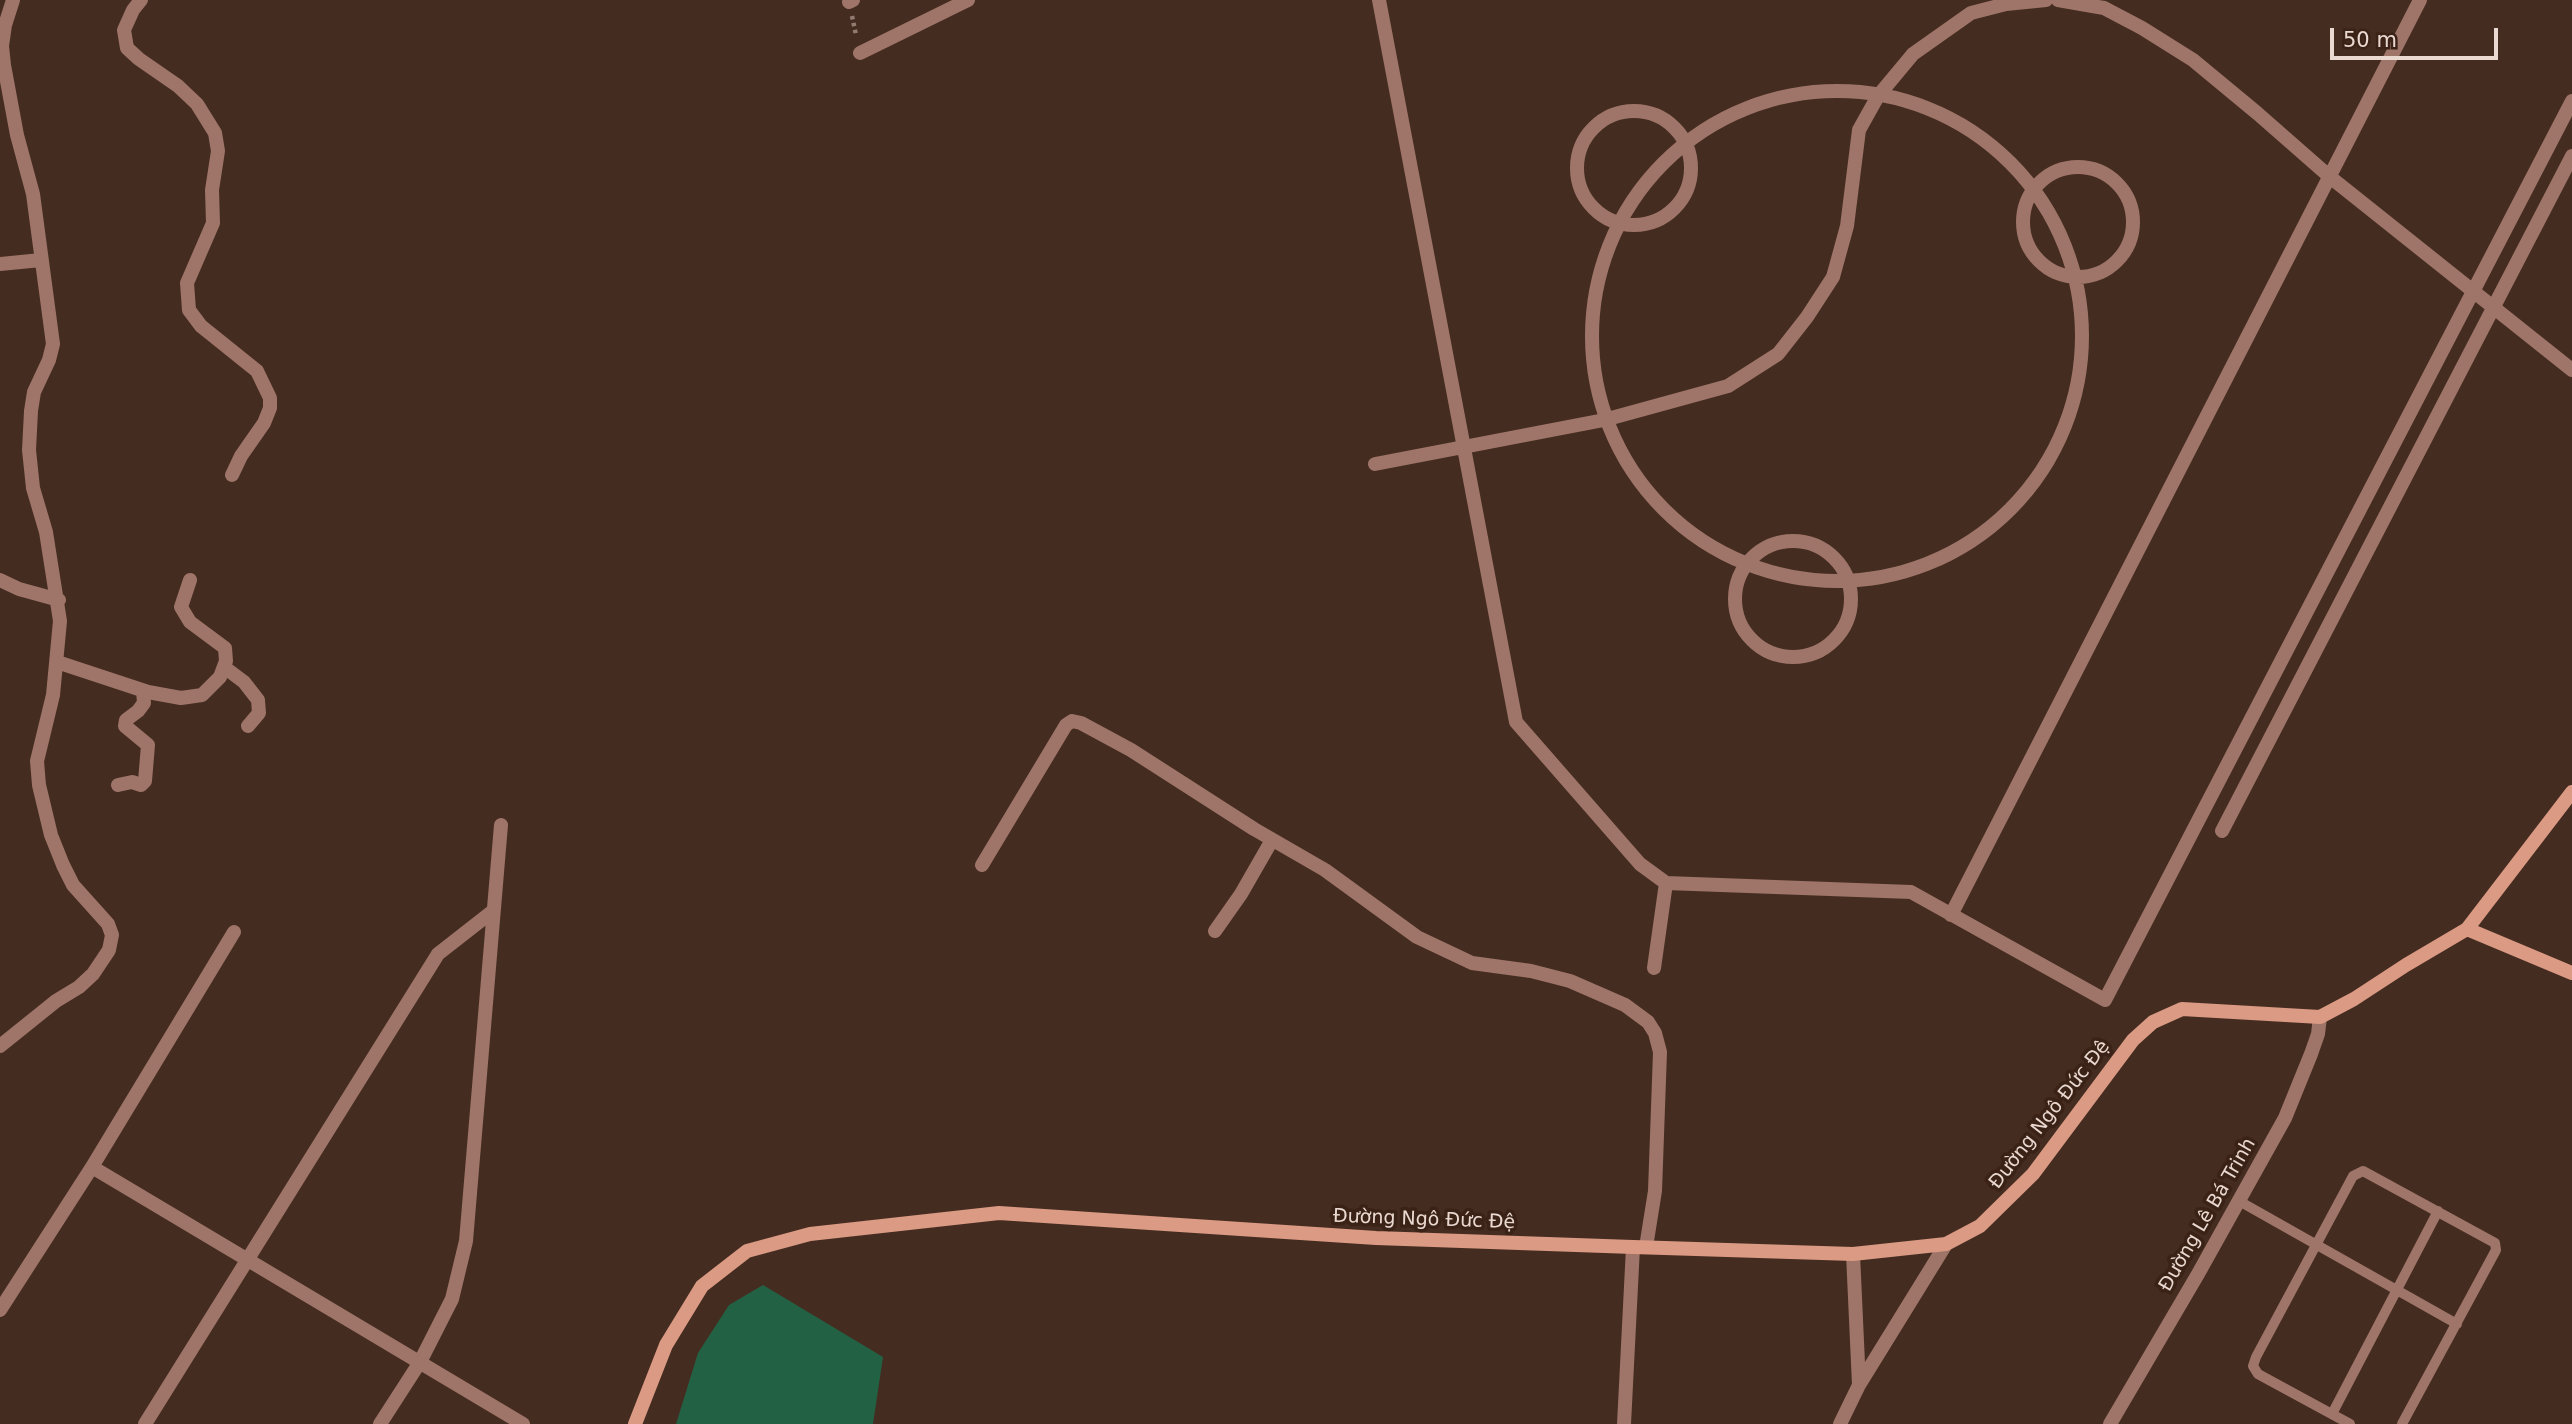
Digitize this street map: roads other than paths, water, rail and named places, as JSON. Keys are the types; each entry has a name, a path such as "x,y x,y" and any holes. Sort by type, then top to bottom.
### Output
{"main road":[{"path":"2320,1017 2467,929 2572,792"},
{"path":"2467,929 2572,974"},
{"name":"Đường Ngô Đức Đệ","path":"635,1424 666,1345 702,1286 747,1251 810,1234 999,1213 1376,1238 1853,1254 1946,1244 1980,1226 2033,1174 2133,1040 2153,1022 2182,1009 2320,1017"}],"street":[{"path":"1,1043 93,974 109,950 112,935 108,924 73,885 51,835 44,811 37,761 53,695 60,621 46,532 30,468 30,411 34,392 49,360 53,344 33,194 2,66 5,25 13,0"},
{"path":"141,0 124,30 127,48 178,86 197,104 215,133 218,151 212,190 213,223 187,283 189,310 201,326 257,371 270,398 270,408 264,423 246,447 232,475"},
{"path":"860,53 968,0"},
{"path":"1379,0 1516,722 1640,864 1666,883 1911,892 2105,1000 2572,101"},
{"path":"1375,464 1604,420 1728,386 1778,354 1833,277 1847,226 1859,130 1878,96 1913,54 1971,13 2006,4 2046,0"},
{"path":"2058,0 2104,8 2193,60 2330,177 2572,370"},
{"path":"1951,915 2420,0"},
{"path":"1832,90 1878,96 1919,101 1994,147 2036,188 2050,211 2076,278 2084,350 2067,429 2025,497 1963,548 1887,576 1849,586 1747,565 1722,555 1654,503 1604,420 1588,344 1597,273 1620,224 1683,139 1759,103 1832,90"},
{"path":"1625,111 1644,111 1663,117 1678,130 1683,139 1692,163 1690,181 1683,199 1671,212 1656,222 1638,226 1620,224 1602,216 1588,203 1579,185 1576,166 1578,156 1580,147 1591,130 1606,118 1625,111"},
{"path":"2222,831 2572,156"},
{"path":"2073,167 2091,168 2107,174 2120,186 2130,201 2134,218 2132,236 2125,253 2112,266 2095,275 2076,278 2058,274 2042,264 2029,249 2023,231 2024,212 2030,195 2036,188 2041,181 2056,172 2073,167"},
{"path":"0,264 41,260"},
{"path":"1801,541 1820,547 1835,558 1846,574 1849,586 1850,612 1843,630 1830,645 1813,654 1795,658 1776,655 1758,646 1745,633 1737,615 1735,596 1739,577 1764,549 1782,542 1801,541"},
{"path":"0,580 19,589 58,600"},
{"path":"57,662 143,691 181,698 202,695 220,677 226,661 225,648 190,622 181,607 190,580"},
{"path":"224,667 244,682 258,700 259,713 248,726"},
{"path":"118,785 132,782 141,785 145,780 148,745 125,726 126,720 144,703 143,691"},
{"path":"982,865 1054,744 1066,725 1072,721 1090,726 1131,750 1272,840 1325,870 1417,937 1455,957 1570,981 1625,1005 1648,1021 1655,1032 1660,1052 1655,1191 1640,1247 1624,1424"},
{"path":"380,1424 420,1362 452,1299 466,1241 501,824"},
{"path":"1215,931 1241,894 1272,840"},
{"path":"1654,968 1666,883"},
{"path":"145,1424 438,954 493,911"},
{"path":"0,1310 92,1167 234,932"},
{"name":"Đường Lê Bá Trinh","path":"2110,1424 2284,1118 2311,1054 2320,1017"},
{"path":"92,1167 523,1424"},
{"path":"1840,1424 1859,1385 1946,1244"},
{"path":"1853,1254 1859,1385"}],"lane":[{"path":"2350,1424 2258,1374 2253,1366 2353,1176 2360,1171 2495,1243 2496,1250 2402,1424"},
{"path":"2239,1201 2457,1324"},
{"path":"2332,1414 2438,1211"}]}
